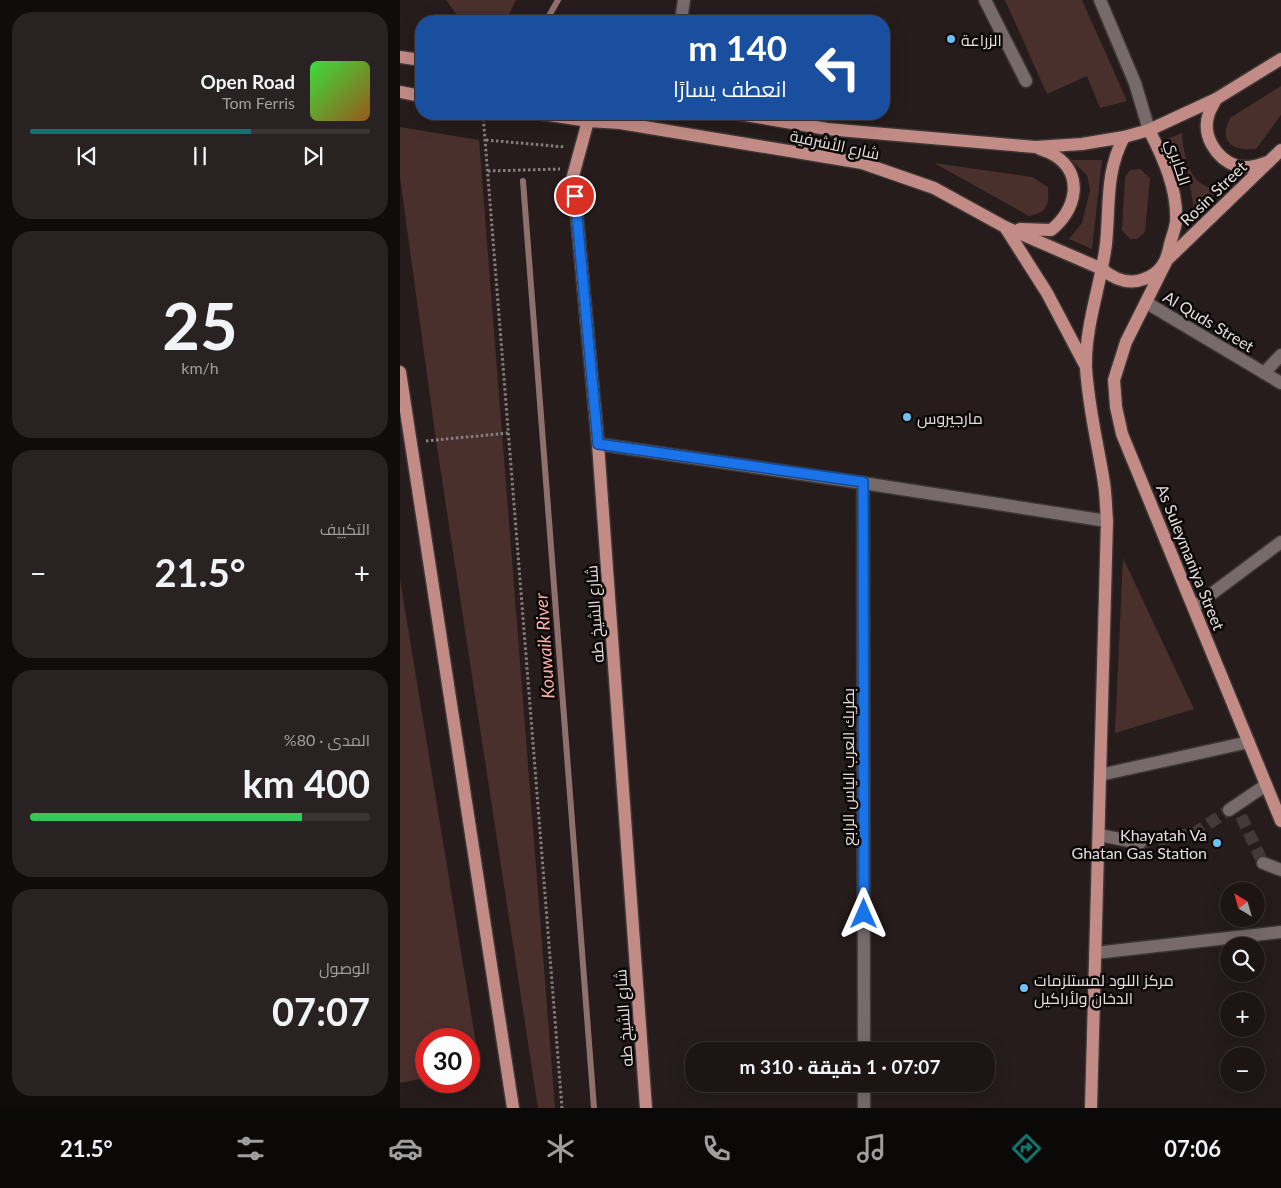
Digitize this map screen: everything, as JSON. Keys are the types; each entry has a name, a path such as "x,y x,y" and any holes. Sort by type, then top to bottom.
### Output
{"main road":[{"path":"400,57 415,59"},
{"path":"1150,130 1216,99 1281,59"},
{"path":"400,92 415,95"},
{"path":"1216,99 1208,114 1207,122 1207,131 1212,147 1224,159 1239,166 1256,167 1276,162"},
{"name":"شارع الشيخ طه","path":"588,120 573,176 598,444 646,1108"},
{"name":"شارع الأشرفية","path":"588,120 620,123 862,163 934,188 1005,227 1102,269"},
{"name":"شارع الأشرفية","path":"774,120 827,129 1035,147 1082,144 1124,137"},
{"name":"الكابري","path":"1124,137 1150,130 1168,170 1176,222 1167,260"},
{"path":"1091,1108 1107,521 1104,486 1086,367 1087,340 1106,244 1107,200 1111,168 1124,137"},
{"path":"1005,227 1036,231 1051,230 1062,222 1071,206 1074,186 1064,163 1054,154 1035,147"},
{"name":"Rosin Street","path":"1167,260 1276,162 1281,150"},
{"path":"1005,227 1047,293 1086,367"},
{"path":"1102,269 1110,276 1120,280 1136,281 1152,276 1167,260"},
{"name":"As Suleymaniya Street","path":"1167,260 1126,342 1114,380 1116,407 1122,434 1280,815"},
{"path":"400,372 513,1108"}],"street":[{"path":"681,15 684,0"},
{"path":"985,0 1026,81"},
{"path":"1100,0 1135,83 1150,130"},
{"name":"Al Quds Street","path":"1147,303 1281,384"},
{"path":"1264,373 1281,355"},
{"path":"598,444 863,482 1107,521"},
{"name":"بطريك العرب الياس الرابع","path":"863,482 864,1042"},
{"path":"1194,607 1281,542"},
{"path":"1100,775 1249,742"},
{"path":"1235,810 1266,785"},
{"path":"1098,835 1140,843"},
{"path":"1263,863 1281,870"},
{"path":"1095,952 1281,932"},
{"path":"864,1092 864,1108"}],"path":[{"path":"484,120 562,1108"},
{"path":"486,140 580,148"},
{"path":"488,171 576,168"},
{"path":"411,442 508,433"}],"shaded area":[{"path":"446,0 516,0 509,15 457,15"},
{"path":"1005,0 1082,0 1127,101 1100,108 1087,76 1047,94"},
{"path":"1281,86 1281,115 1256,149 1241,149 1230,144 1226,134 1230,118"},
{"path":"400,127 479,140 555,1108 538,1108 436,440 400,177"},
{"path":"1182,133 1183,146 1189,168 1197,180 1217,191 1194,210 1188,173 1177,147 1167,139"},
{"path":"1071,160 1102,160 1092,249 1069,239 1082,223 1090,190 1087,175"},
{"path":"934,163 1032,177 1048,187 1046,207 1044,210 1029,216"},
{"path":"1140,169 1150,178 1145,232 1137,239 1130,239 1122,230 1125,177 1130,170"},
{"path":"1123,558 1194,709 1115,733"},
{"path":"400,579 473,1028 415,1028 415,1080 400,1083"}],"waterway":[{"name":"Kouwaik River","path":"549,15 558,0"},
{"name":"Kouwaik River","path":"523,181 594,1108"}],"tunnel":[{"path":"1140,843 1195,833 1229,810"},
{"path":"1241,816 1263,863"}],"place":[{"name":"الزراعة","path":"951,39"},
{"name":"مارجيروس","path":"907,417"},
{"name":"Khayatah Va Ghatan Gas Station","path":"1217,843"},
{"name":"مركز اللود لمستلزمات الدخان ولأراكيل","path":"1024,988"}],"route":[{"path":"575,196 598,444 863,482 864,914"}]}
